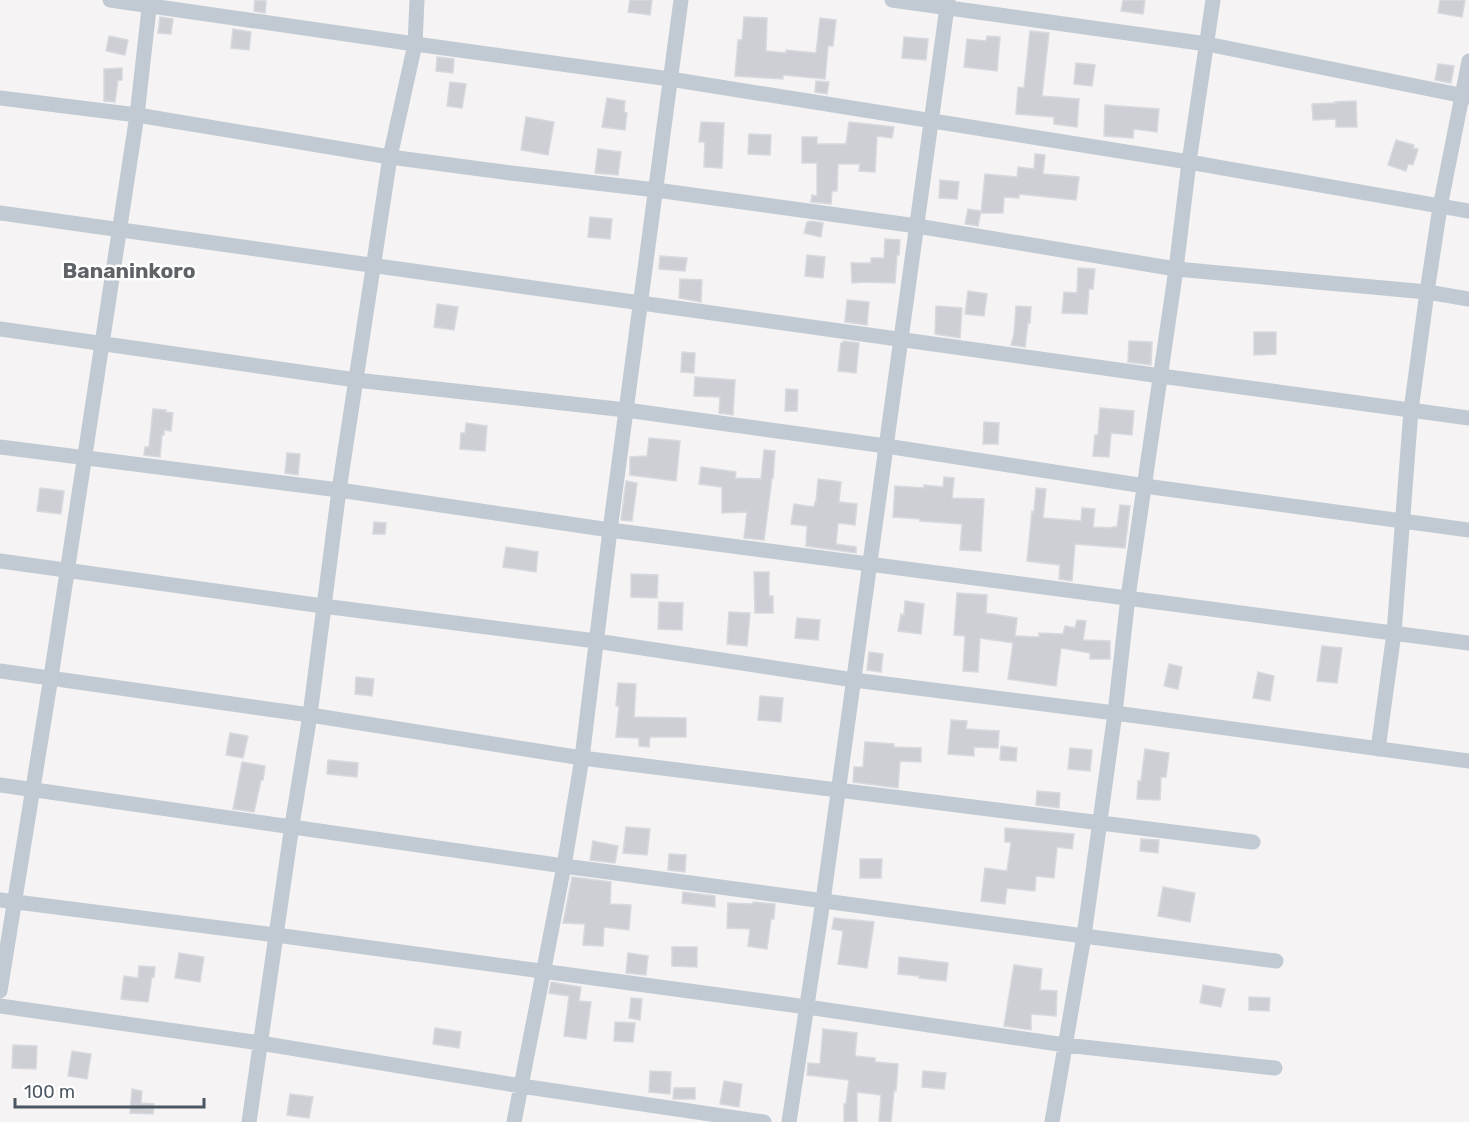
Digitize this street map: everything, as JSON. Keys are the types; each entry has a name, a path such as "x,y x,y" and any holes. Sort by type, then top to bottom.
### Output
{"street":[{"path":"110,0 150,3 415,44 670,79 1189,162 1469,212"},
{"path":"249,1122 310,715 339,490 390,157 415,44 417,0"},
{"path":"514,1122 564,866 582,758 681,0"},
{"path":"892,0 947,4 1207,44 1466,96"},
{"path":"1052,1122 1084,936 1115,713 1128,597 1213,0"},
{"path":"0,992 7,901 32,790 51,677 137,115 150,3"},
{"path":"789,1122 823,901 947,4"},
{"path":"1378,749 1394,633 1412,410 1427,292 1440,207 1466,96 1469,61"},
{"path":"0,99 137,115 390,157 656,190 916,226 1176,269 1427,292 1469,299"},
{"path":"0,213 1469,418"},
{"path":"0,329 357,380 626,410 886,446 1145,486 1469,530"},
{"path":"0,447 339,490 610,530 1469,643"},
{"path":"0,561 596,641 854,680 1469,761"},
{"path":"0,671 310,715 582,758 1253,842"},
{"path":"0,784 564,866 1276,961"},
{"path":"7,901 807,1007 1065,1045 1275,1068"},
{"path":"0,1006 260,1043 521,1086 764,1122"}],"building":[{"path":"255,0 266,1 265,13 254,11"},
{"path":"630,0 652,0 650,15 628,12"},
{"path":"1123,0 1145,0 1143,14 1121,11"},
{"path":"1440,0 1465,0 1462,17 1438,13"},
{"path":"160,17 173,19 171,34 158,33"},
{"path":"744,17 767,18 766,51 786,53 786,50 816,53 820,18 836,20 833,46 828,46 825,79 783,75 783,79 735,76 738,40 742,40"},
{"path":"233,29 251,32 249,50 231,48"},
{"path":"1030,31 1049,33 1042,96 1079,99 1077,127 1054,124 1054,117 1016,114 1018,87 1024,88"},
{"path":"109,36 128,40 125,55 106,51"},
{"path":"987,36 1000,37 997,71 964,67 967,39 986,41"},
{"path":"904,37 928,39 926,60 902,58"},
{"path":"437,57 454,59 453,73 436,71"},
{"path":"1076,63 1095,65 1092,86 1074,84"},
{"path":"1438,64 1454,66 1451,83 1435,80"},
{"path":"122,68 122,80 118,80 115,102 104,101 104,69"},
{"path":"816,81 829,82 827,94 815,92"},
{"path":"450,82 466,84 462,108 447,106"},
{"path":"607,98 625,101 624,112 627,113 625,130 602,127"},
{"path":"1356,101 1357,127 1336,127 1336,119 1313,120 1312,104"},
{"path":"1105,105 1159,109 1157,132 1134,129 1133,138 1104,136"},
{"path":"526,117 554,122 548,155 521,150"},
{"path":"701,122 724,123 722,168 704,167 705,142 699,142"},
{"path":"849,122 894,127 892,138 877,136 875,172 859,171 860,164 838,164 837,191 832,191 831,204 811,202 812,195 817,196 817,163 802,163 802,137 817,137 817,144 846,144"},
{"path":"749,134 771,135 770,155 748,154"},
{"path":"1396,140 1414,145 1413,148 1418,149 1413,165 1408,164 1406,171 1388,165"},
{"path":"598,149 621,152 618,175 595,173"},
{"path":"1035,154 1045,155 1043,174 1079,177 1076,200 1019,194 1019,198 1004,197 1003,213 981,213 985,174 1017,177 1018,167 1034,169"},
{"path":"940,180 959,182 957,199 939,198"},
{"path":"968,209 981,211 978,226 965,224"},
{"path":"590,217 612,219 610,239 588,237"},
{"path":"807,222 823,223 821,237 804,233"},
{"path":"885,239 900,240 895,283 852,283 851,263 871,263 871,258 884,258"},
{"path":"807,255 825,257 823,278 805,276"},
{"path":"660,256 687,258 685,271 659,269"},
{"path":"1078,268 1095,269 1093,289 1089,289 1087,314 1062,313 1064,292 1077,293"},
{"path":"680,279 702,280 701,302 679,298"},
{"path":"968,291 987,294 984,316 965,314"},
{"path":"847,300 869,302 867,325 845,322"},
{"path":"437,304 458,307 454,330 434,327"},
{"path":"936,306 962,308 960,338 935,334"},
{"path":"1016,306 1031,307 1025,347 1011,345"},
{"path":"1254,332 1276,332 1276,354 1254,355"},
{"path":"843,341 859,343 856,373 838,371"},
{"path":"1129,341 1152,342 1151,365 1128,362"},
{"path":"682,352 695,353 694,373 681,372"},
{"path":"695,377 735,380 733,415 719,413 720,397 694,396"},
{"path":"786,389 798,390 797,411 785,411"},
{"path":"1100,408 1134,411 1132,435 1111,433 1109,457 1093,456 1095,435 1098,435"},
{"path":"153,409 173,413 171,431 164,430 164,435 162,435 160,457 144,455 145,447 149,447"},
{"path":"984,422 999,423 998,444 983,444"},
{"path":"466,423 487,426 485,451 460,449 461,433 465,433"},
{"path":"649,438 680,441 676,481 630,475 630,457 647,456"},
{"path":"764,450 775,451 764,540 744,538 747,512 722,513 722,487 699,484 701,467 736,472 735,478 761,479"},
{"path":"287,453 300,454 298,475 285,473"},
{"path":"944,477 954,478 952,498 984,499 981,551 960,550 962,524 893,517 895,486 943,487"},
{"path":"818,479 841,482 839,502 857,504 855,525 838,523 836,544 856,547 856,553 806,546 807,526 791,524 794,504 814,507"},
{"path":"626,481 637,483 632,521 621,520"},
{"path":"40,488 64,491 61,514 37,511"},
{"path":"1036,488 1046,489 1043,518 1081,521 1082,508 1095,509 1093,527 1112,528 1117,527 1120,505 1130,506 1125,548 1075,544 1072,581 1059,579 1060,565 1027,561"},
{"path":"374,522 386,523 385,534 373,534"},
{"path":"506,547 538,552 536,572 503,567"},
{"path":"754,572 769,572 769,596 773,596 773,613 755,613"},
{"path":"631,574 658,575 657,598 631,597"},
{"path":"957,593 987,595 986,613 1017,618 1015,636 1039,637 1039,633 1063,634 1065,626 1075,628 1077,620 1086,621 1083,640 1110,641 1110,659 1090,659 1090,653 1061,648 1056,686 1008,679 1013,643 980,638 978,672 963,671 965,636 954,635"},
{"path":"905,601 924,604 921,634 898,631 901,614 904,615"},
{"path":"659,602 683,603 682,630 658,629"},
{"path":"729,612 750,613 747,646 727,644"},
{"path":"797,618 820,620 818,640 795,638"},
{"path":"1322,646 1342,648 1337,683 1317,681"},
{"path":"869,652 883,654 881,672 867,670"},
{"path":"1169,664 1182,667 1178,689 1164,686"},
{"path":"1258,672 1274,676 1270,701 1253,698"},
{"path":"356,677 374,679 372,696 355,694"},
{"path":"618,683 636,684 634,717 686,718 686,737 650,737 649,747 639,746 639,738 616,737 619,706 616,706"},
{"path":"760,696 783,698 781,722 758,720"},
{"path":"951,720 967,721 966,729 999,731 998,748 974,747 974,756 948,754"},
{"path":"230,733 248,736 243,758 226,755"},
{"path":"865,742 894,744 894,747 921,748 921,762 900,761 898,788 853,782 854,767 863,767"},
{"path":"1001,746 1017,748 1016,761 1000,760"},
{"path":"1070,748 1092,750 1090,771 1068,769"},
{"path":"1145,749 1169,753 1166,777 1161,777 1160,800 1137,799 1138,781 1141,781"},
{"path":"328,760 358,763 357,777 327,774"},
{"path":"242,762 265,766 254,812 233,809"},
{"path":"1037,791 1060,793 1059,808 1036,805"},
{"path":"626,827 650,829 647,855 623,853"},
{"path":"1005,828 1074,834 1072,849 1057,847 1054,878 1036,876 1035,891 1007,888 1005,904 981,901 985,868 1007,871 1011,842 1005,842"},
{"path":"1141,839 1159,840 1158,853 1140,851"},
{"path":"593,841 618,846 615,863 590,860"},
{"path":"669,854 686,855 685,872 668,870"},
{"path":"860,859 882,859 881,878 860,878"},
{"path":"572,877 611,882 610,904 631,905 629,930 604,927 603,946 583,945 585,924 563,923"},
{"path":"1163,887 1195,893 1190,922 1158,916"},
{"path":"683,892 715,896 715,907 682,903"},
{"path":"753,902 775,904 767,949 748,946 750,929 727,928 728,903 753,904"},
{"path":"834,918 874,922 867,968 838,964 843,931 832,929"},
{"path":"672,947 697,947 697,967 672,966"},
{"path":"179,953 204,957 200,982 175,978"},
{"path":"628,953 648,956 646,975 626,973"},
{"path":"899,957 948,963 946,981 898,974"},
{"path":"1014,965 1042,969 1040,990 1057,991 1056,1016 1031,1014 1031,1030 1004,1026"},
{"path":"139,966 155,967 148,1002 121,999 124,976 138,978"},
{"path":"551,982 581,987 579,1001 591,1002 586,1039 564,1036 569,996 549,993"},
{"path":"1203,985 1225,989 1221,1007 1200,1003"},
{"path":"1249,997 1270,998 1269,1011 1249,1010"},
{"path":"631,998 642,999 640,1020 629,1018"},
{"path":"615,1022 635,1023 633,1042 614,1041"},
{"path":"435,1028 461,1032 459,1048 433,1044"},
{"path":"823,1029 857,1033 855,1056 875,1058 875,1062 898,1064 891,1122 879,1122 881,1095 857,1092 857,1122 844,1122 844,1104 846,1104 849,1080 807,1075 808,1063 820,1064"},
{"path":"13,1045 37,1046 36,1069 12,1068"},
{"path":"72,1051 91,1054 87,1079 68,1076"},
{"path":"650,1071 671,1072 670,1094 649,1092"},
{"path":"923,1071 946,1073 944,1089 922,1087"},
{"path":"724,1081 742,1084 739,1107 720,1104"},
{"path":"674,1088 695,1088 695,1099 673,1099"},
{"path":"132,1089 142,1091 141,1103 154,1104 153,1114 130,1113"},
{"path":"290,1094 313,1097 309,1118 287,1115"}],"district":[{"name":"Bananinkoro","path":"129,271"}]}
